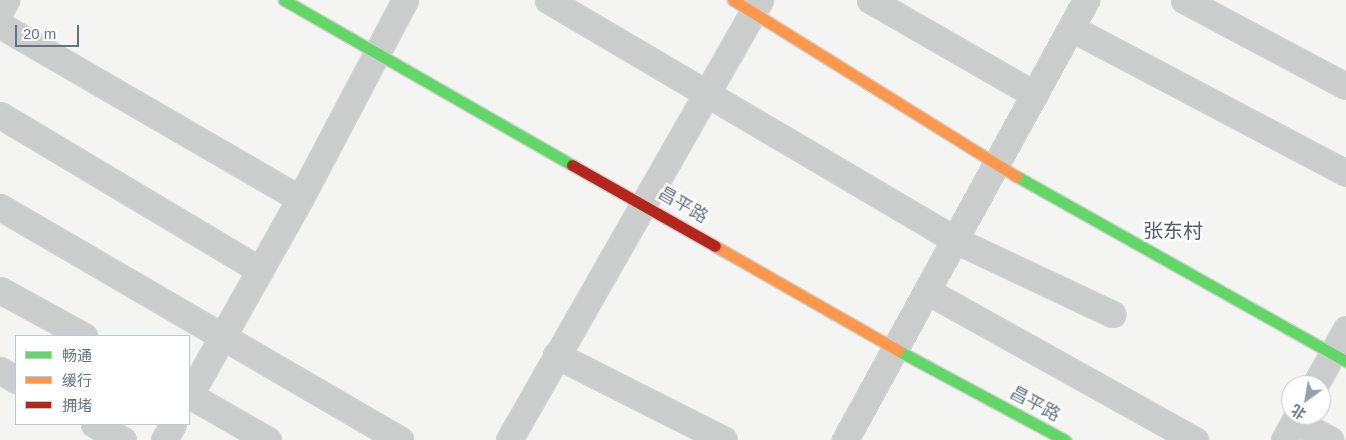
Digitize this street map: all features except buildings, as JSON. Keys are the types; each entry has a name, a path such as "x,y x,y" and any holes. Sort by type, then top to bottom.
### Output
{"main road":[{"name":"昌平路","path":"284,0 643,202 896,349 1058,438"},
{"path":"749,4 996,166 1339,357"}],"street":[{"path":"0,11 6,0"},
{"path":"190,393 300,199 375,52 405,0"},
{"path":"548,0 955,240 1112,314"},
{"path":"870,0 1034,95"},
{"path":"845,440 1086,0"},
{"path":"1184,0 1346,86"},
{"path":"509,440 706,94 749,4"},
{"path":"0,25 300,199"},
{"path":"1071,28 1346,173"},
{"path":"0,115 260,270"},
{"path":"0,207 223,335 400,440"},
{"path":"0,290 82,335"},
{"path":"927,291 1195,440"},
{"path":"1324,375 1339,357 1346,329"},
{"path":"556,355 724,440"},
{"path":"0,370 15,379"},
{"path":"190,396 268,440"},
{"path":"96,425 123,440"},
{"path":"164,440 172,425"},
{"path":"1292,425 1330,440"}],"traffic: fast":[{"path":"284,0 572,165"},
{"path":"1016,176 1346,361"},
{"path":"897,350 1065,440"}],"traffic: slow":[{"path":"733,0 1016,176"},
{"path":"715,246 897,350"}],"traffic: jam":[{"path":"572,165 715,246"}],"district":[{"name":"张东村","path":"1173,231"}]}
